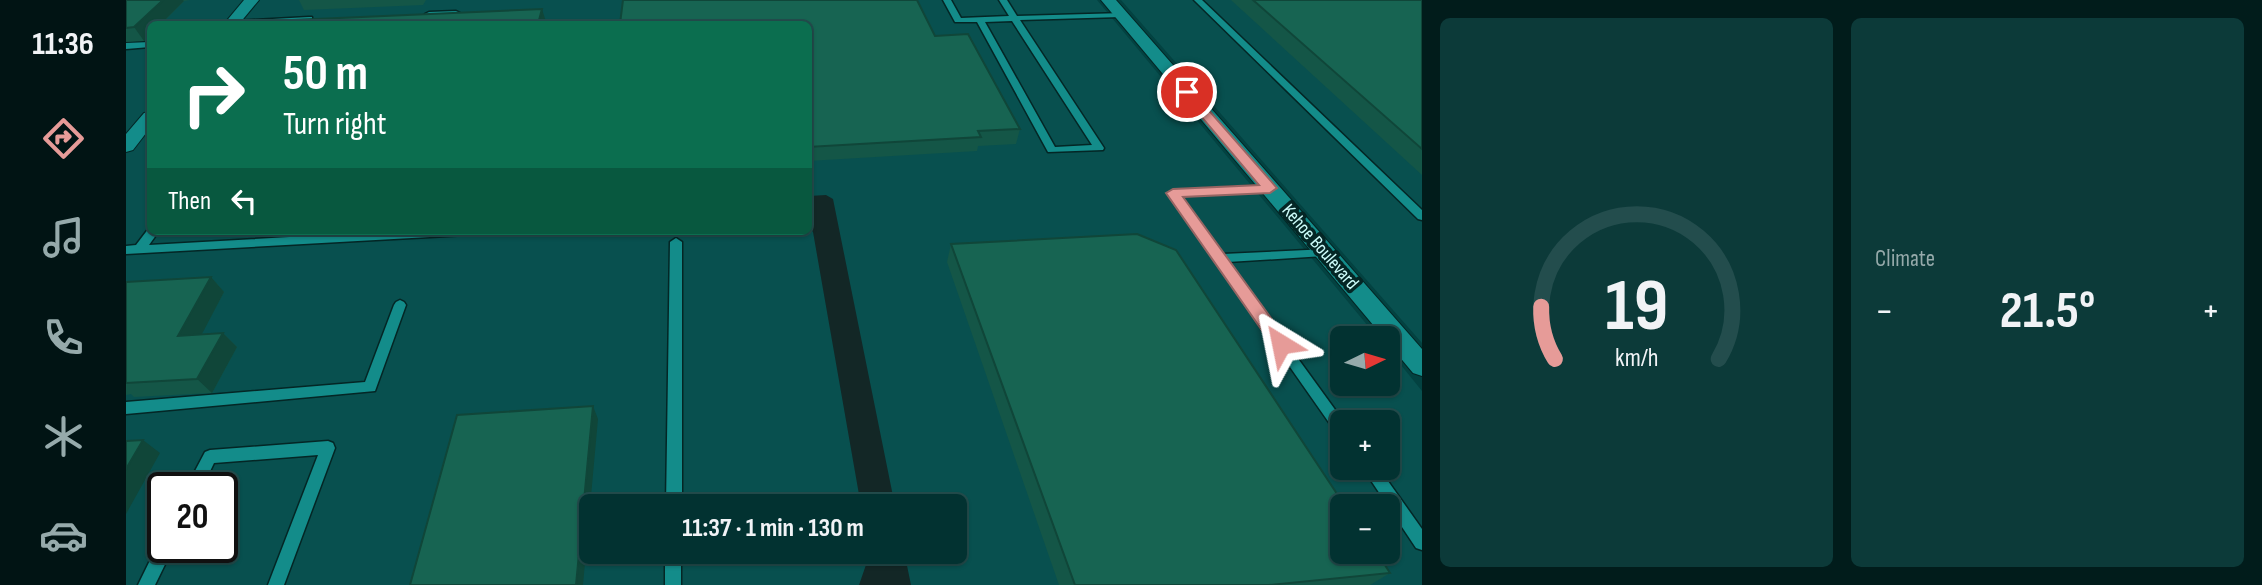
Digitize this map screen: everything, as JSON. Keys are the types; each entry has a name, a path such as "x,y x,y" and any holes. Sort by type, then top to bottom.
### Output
{"street":[{"path":"234,21 252,0"},
{"name":"Kehoe Boulevard","path":"1115,8 1422,366"},
{"path":"126,146 139,125"}],"lane":[{"path":"947,0 958,20 1014,19 1115,8"},
{"path":"980,20 1052,150 1100,148 1003,0"},
{"path":"1198,0 1422,216"},
{"path":"414,15 456,13"},
{"path":"282,21 316,19"},
{"path":"126,46 147,45"},
{"path":"1270,188 1173,193 1330,413"},
{"path":"132,250 149,235"},
{"path":"132,250 396,235"},
{"path":"674,494 676,242"},
{"path":"1220,258 1324,253"},
{"path":"126,408 370,387 400,305"},
{"path":"202,472 210,457 328,448 276,585"},
{"path":"1378,480 1422,542"},
{"path":"146,585 157,563"},
{"path":"673,564 673,585"}],"shaded area":[{"path":"126,0 1097,0 1368,326 1330,326 1330,396 1400,396 1400,364 1422,391 1422,585 126,585"},
{"path":"1121,0 1422,0 1422,343"},
{"path":"826,195 833,199 893,494 859,494 812,231 812,196"},
{"path":"866,564 907,564 911,585 859,585"}],"building":[{"path":"126,0 163,0 134,27 126,28"},
{"path":"623,0 917,0 935,36 968,34 1020,129 978,131 981,137 812,147 812,21 620,21"},
{"path":"1253,0 1422,0 1422,149"},
{"path":"542,9 539,21 293,20"},
{"path":"1137,234 1176,250 1337,494 1330,494 1330,564 1384,564 1390,573 1269,585 1075,585 951,244"},
{"path":"211,277 178,336 223,333 197,379 126,383 126,282"},
{"path":"593,406 585,494 579,494 576,585 410,585 457,415"},
{"path":"143,440 126,469 126,441"}],"route":[{"path":"1187,92 1270,188 1173,193 1281,344"}]}
